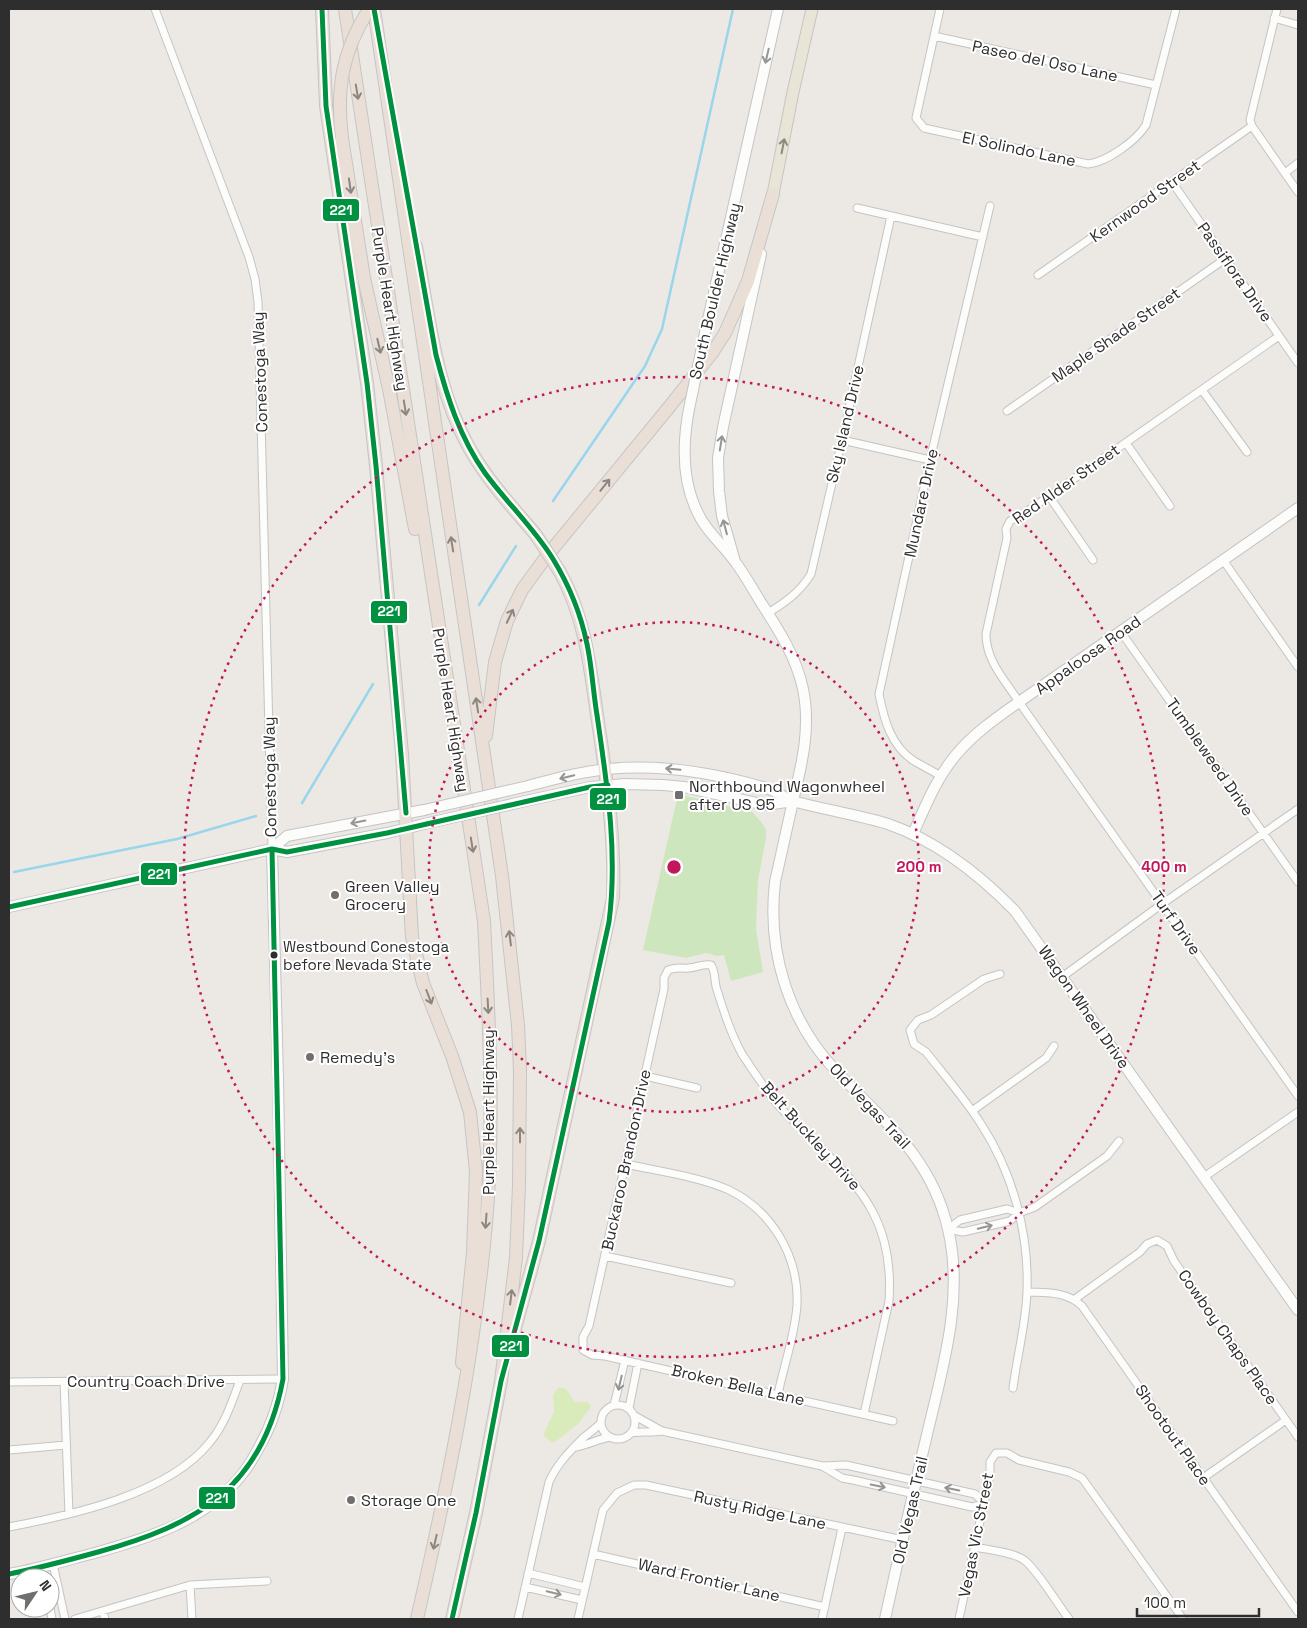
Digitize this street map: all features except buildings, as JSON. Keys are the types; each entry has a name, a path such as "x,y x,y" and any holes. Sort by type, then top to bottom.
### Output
{"highway":[{"path":"322,9 326,106 366,383 376,466 402,754 412,938 423,983 452,1056 470,1112 476,1171 473,1253 445,1494"},
{"name":"Purple Heart Highway","path":"345,9 484,921 489,1019 491,1121 486,1223 473,1342 445,1494 417,1619"},
{"path":"373,12 356,31 342,74 339,103 342,138 364,278 389,389 448,693"},
{"path":"373,12 436,355 448,399 470,450 497,489 536,535 560,572 574,602 587,644 608,785 614,874 610,914 538,1241 501,1381"},
{"name":"Purple Heart Highway","path":"373,12 484,753 511,945 518,1025 520,1070 516,1258 501,1381 476,1513 452,1619"},
{"path":"484,753 495,662 507,621 522,590 546,557 712,353 725,333 748,281 773,194"}],"main road":[{"name":"South Boulder Highway","path":"773,194 812,9"}],"street":[{"name":"Conestoga Way","path":"9,1574 107,1550 166,1530 198,1514 220,1498 244,1472 266,1435 281,1395 283,1379 278,1089 258,302 249,257 155,9"},
{"name":"South Boulder Highway","path":"778,9 706,328 685,427 684,446 685,465 693,500 701,519 735,561 768,613 796,664 806,704 807,723 805,746 793,801"},
{"path":"934,36 940,9"},
{"name":"El Solindo Lane","path":"934,36 916,118 924,128 1088,164 1099,163 1141,133 1146,125 1176,9"},
{"path":"1276,9 1251,114 1252,126 1298,192"},
{"path":"1274,18 1298,24"},
{"name":"Paseo del Oso Lane","path":"934,36 1156,85"},
{"name":"Kernwood Street","path":"1038,275 1252,126"},
{"path":"1285,173 1298,163"},
{"name":"Passiflora Drive","path":"1172,182 1298,363"},
{"name":"South Boulder Highway","path":"735,561 722,516 718,492 718,458 773,194"},
{"name":"Mundare Drive","path":"941,776 913,760 898,747 884,718 880,694 930,460 990,206"},
{"path":"857,208 983,237"},
{"name":"Sky Island Drive","path":"768,613 795,595 804,586 811,574 891,216"},
{"name":"Maple Shade Street","path":"1008,410 1225,259"},
{"name":"Red Alder Street","path":"1019,702 991,660 986,646 986,634 1007,538 1006,529 1010,520 1026,512 1279,336"},
{"path":"1202,390 1247,452"},
{"path":"842,440 930,460"},
{"path":"1126,443 1170,506"},
{"path":"1049,496 1093,560"},
{"name":"Appaloosa Road","path":"913,834 941,776 964,746 994,720 1298,508"},
{"path":"1223,560 1298,667"},
{"name":"Tumbleweed Drive","path":"1121,632 1298,882"},
{"name":"Turf Drive","path":"1019,702 1298,1096"},
{"name":"Wagon Wheel Drive","path":"272,849 287,836 424,810 587,772 606,769 655,767 693,770 768,788 793,801 880,822 913,834 929,842 960,863 1005,901 1026,925 1298,1310"},
{"name":"Wagon Wheel Drive","path":"272,849 287,852 407,828 590,787 608,785 663,785 718,794 766,805 793,801"},
{"name":"Old Vegas Trail","path":"793,801 776,876 773,902 774,940 787,992 795,1013 821,1054 900,1136 926,1172 935,1190 948,1228 954,1258 955,1282 952,1314 885,1619"},
{"path":"1062,977 1298,809"},
{"path":"9,907 272,849"},
{"name":"Belt Buckley Drive","path":"668,970 678,966 689,968 701,964 711,965 714,970 716,987 733,1034 754,1072 778,1104 832,1158 858,1188 875,1216 888,1256 890,1283 886,1317 864,1414"},
{"name":"Buckaroo Brandon Drive","path":"583,1350 583,1337 589,1326 664,989 664,978 668,970"},
{"path":"1000,974 984,979 931,1015 918,1020 910,1030 914,1044 926,1052 972,1111 989,1137 1004,1166 1019,1212 1025,1243 1027,1292 1024,1325 1013,1388"},
{"path":"972,1111 1046,1058 1054,1046"},
{"path":"645,1076 697,1088"},
{"path":"1204,1177 1298,1112"},
{"path":"948,1228 963,1232 1010,1221 1019,1212 1035,1207 1099,1162 1107,1156 1119,1141"},
{"path":"626,1164 705,1182 728,1190 756,1208 776,1230 784,1243 792,1266 797,1298 792,1336 778,1394"},
{"path":"948,1228 960,1220 1007,1209 1019,1212"},
{"name":"Cowboy Chaps Place","path":"1075,1299 1140,1252 1147,1244 1157,1240 1167,1246 1174,1261 1298,1437"},
{"path":"605,1256 731,1283"},
{"path":"1027,1292 1056,1293 1075,1299"},
{"name":"Shootout Place","path":"1075,1299 1082,1306 1298,1612"},
{"name":"Broken Bella Lane","path":"583,1350 592,1355 625,1360 893,1421"},
{"path":"614,1405 625,1360"},
{"path":"629,1408 638,1363"},
{"name":"Country Coach Drive","path":"9,1382 283,1379"},
{"path":"9,1527 69,1514 137,1492 162,1482 183,1469 203,1450 219,1429 228,1413 240,1380"},
{"path":"64,1382 69,1514"},
{"path":"518,1619 549,1482 560,1461 594,1431 601,1423 605,1411 614,1405 620,1404 629,1408 635,1416 662,1431 822,1466 846,1465 975,1494 985,1504"},
{"path":"632,1433 635,1416"},
{"path":"1204,1478 1286,1420"},
{"path":"601,1423 603,1430 610,1437"},
{"path":"576,1447 610,1437 622,1438 640,1431 651,1433 662,1431"},
{"path":"9,1450 66,1445"},
{"name":"Vegas Vic Street","path":"959,1619 985,1504 990,1475 990,1462 996,1452 1007,1453 1019,1460 1069,1472 1082,1478 1183,1619"},
{"path":"822,1466 842,1478 972,1507 985,1504"},
{"name":"Rusty Ridge Lane","path":"593,1554 603,1510 617,1493 634,1486 646,1485 903,1540"},
{"path":"822,1619 842,1528"},
{"path":"975,1547 1024,1559 1069,1619"},
{"path":"578,1619 593,1554"},
{"name":"Ward Frontier Lane","path":"593,1554 825,1607"},
{"path":"53,1564 65,1619"},
{"path":"528,1573 585,1587"},
{"path":"75,1619 104,1616 190,1585 268,1581"},
{"path":"190,1585 192,1619"},
{"path":"525,1587 582,1600"}],"green space":[{"path":"678,794 752,812 766,830 758,880 756,929 763,972 731,981 724,955 717,956 706,953 686,958 643,950"},
{"path":"558,1388 564,1388 574,1402 587,1402 591,1407 578,1424 555,1442 551,1442 545,1437 544,1433 554,1412 553,1395"}],"waterway":[{"path":"553,501 645,366 662,329 733,9"},
{"path":"479,605 516,546"},
{"path":"302,803 373,684"},
{"path":"14,872 177,839 256,816"}],"transit line":[{"name":"221","path":"322,9 326,106 367,383 376,466 406,813"},
{"name":"221","path":"374,9 440,371 455,417 476,460 493,484 546,548 564,579 578,611 590,661 608,792 612,844 609,922 539,1241 501,1381 476,1513 452,1619"},
{"name":"221","path":"9,907 272,849 287,852 387,833 590,787 608,785"},
{"name":"221","path":"9,1574 65,1561 134,1541 166,1529 195,1514 220,1496 242,1474 260,1448 273,1416 283,1379 272,849"}],"place":[{"name":"Northbound Wagonwheel after US 95","path":"679,795"},
{"name":"Green Valley Grocery","path":"335,895"},
{"name":"Westbound Conestoga before Nevada State","path":"274,955"},
{"name":"Remedy's","path":"310,1057"},
{"name":"Storage One","path":"351,1500"}]}
